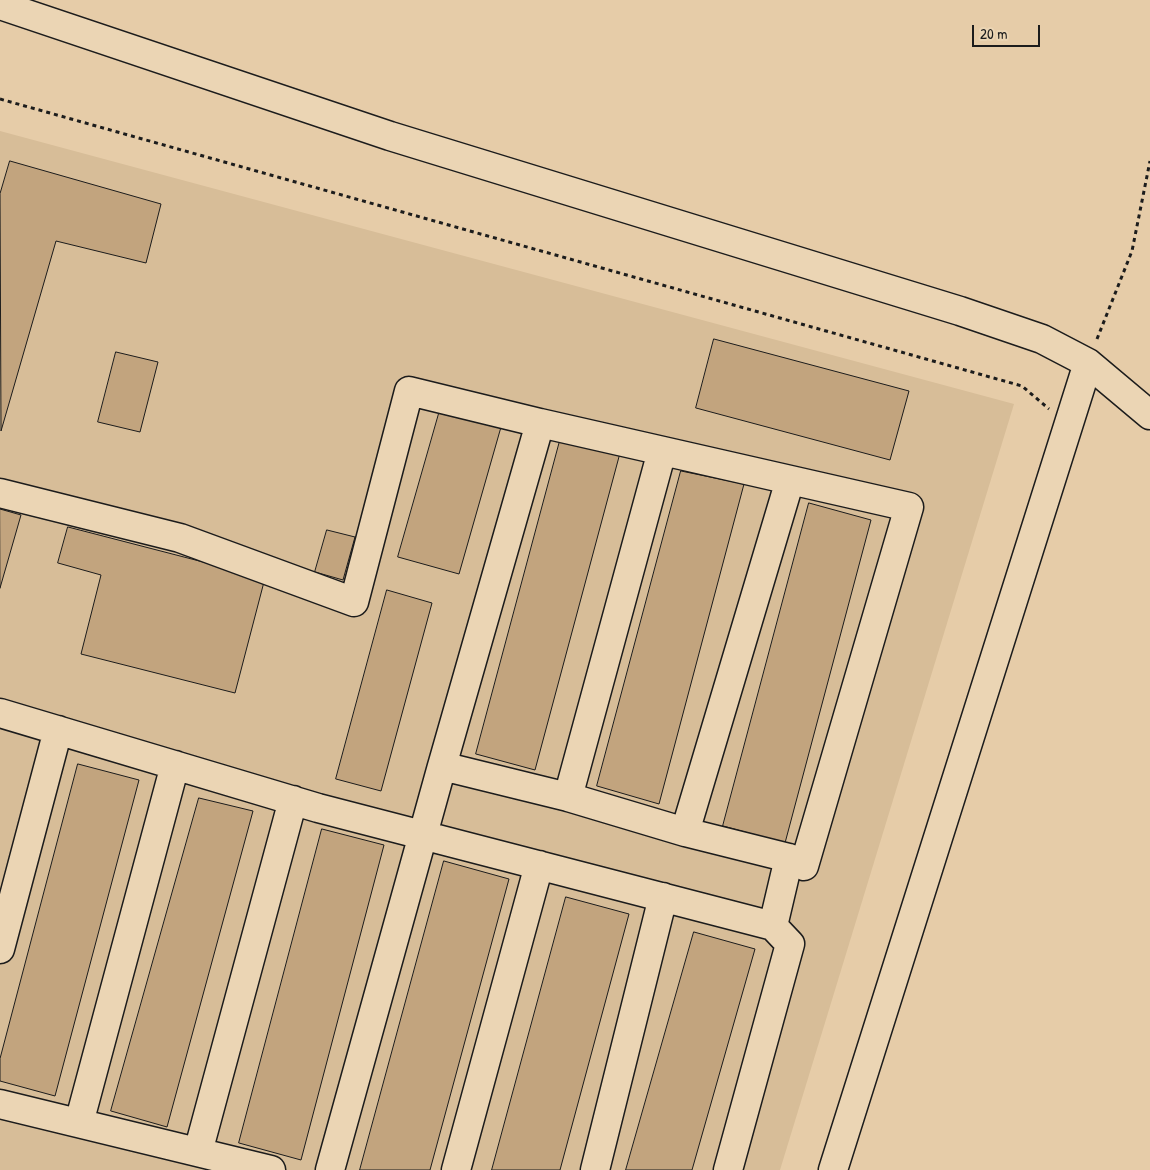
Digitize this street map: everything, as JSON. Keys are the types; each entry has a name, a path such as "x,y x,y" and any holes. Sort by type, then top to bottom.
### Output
{"street":[{"path":"0,5 390,136 960,311 1042,339 1088,363 1150,415"},
{"path":"833,1170 1088,363"},
{"path":"0,493 180,538 354,602 409,391 540,423 909,507 804,866 789,858 685,832 568,797 442,766"},
{"path":"330,1170 422,835 540,423"},
{"path":"568,797 662,451"},
{"path":"685,832 790,480"},
{"path":"0,713 293,800 773,926 790,944 728,1170"},
{"path":"0,949 58,730"},
{"path":"79,1123 175,765"},
{"path":"198,1152 293,800"},
{"path":"773,926 789,858"},
{"path":"456,1170 539,865"},
{"path":"595,1170 663,897"},
{"path":"0,1104 271,1170"}],"path":[{"path":"0,100 1022,386 1068,425"},
{"path":"1088,363 1132,250 1150,161"}],"shaded area":[{"path":"0,131 1014,404 780,1170 0,1170"}],"building":[{"path":"10,161 161,204 146,263 56,241 1,431 0,194"},
{"path":"714,339 909,391 890,460 696,408"},
{"path":"116,352 158,362 140,432 98,422"},
{"path":"440,410 501,427 459,574 398,557"},
{"path":"561,437 620,453 535,770 476,754"},
{"path":"681,471 744,484 659,804 597,786"},
{"path":"809,503 871,520 785,843 723,826"},
{"path":"0,509 21,515 0,588"},
{"path":"68,527 265,578 235,693 81,654 101,575 58,563"},
{"path":"327,530 355,537 343,580 315,572"},
{"path":"387,590 432,603 381,791 336,779"},
{"path":"78,764 139,780 55,1096 0,1081 0,1059"},
{"path":"199,798 253,811 167,1127 111,1111"},
{"path":"322,829 384,845 301,1160 239,1143"},
{"path":"444,861 509,879 430,1170 360,1170"},
{"path":"566,897 629,914 560,1170 492,1170"},
{"path":"694,932 755,949 692,1170 626,1170"}]}
